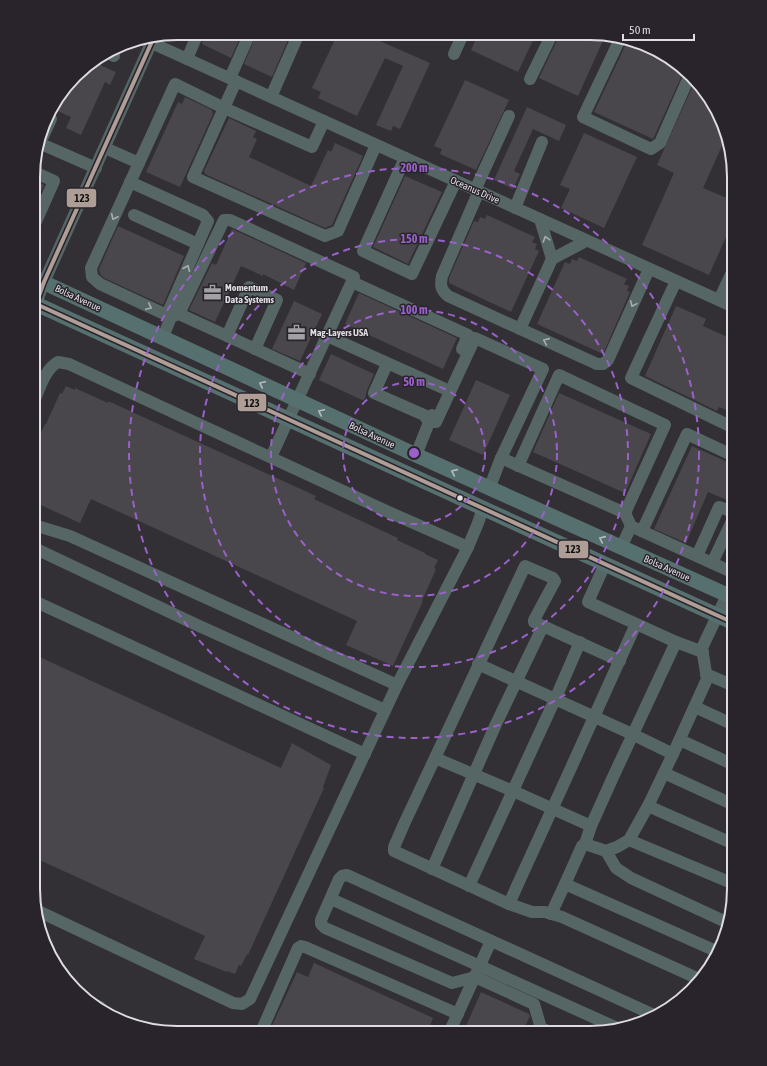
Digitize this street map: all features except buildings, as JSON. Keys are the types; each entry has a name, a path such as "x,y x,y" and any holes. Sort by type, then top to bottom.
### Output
{"main road":[{"name":"Bolsa Avenue","path":"40,280 416,455 727,594"},
{"name":"Bolsa Avenue","path":"40,307 289,419 727,620"},
{"path":"483,508 489,488"}],"street":[{"path":"187,59 195,40"},
{"path":"247,40 224,108 193,176 325,236 338,231 376,144"},
{"path":"271,97 295,40"},
{"path":"454,54 460,40"},
{"path":"530,79 549,40"},
{"name":"Oceanus Drive","path":"156,42 187,59 727,304"},
{"path":"618,43 583,117 651,149 660,143 687,81"},
{"path":"40,278 96,168 148,44"},
{"path":"310,374 227,336 100,284 92,277 90,268 175,84 312,148 324,121"},
{"path":"509,116 442,276 440,284 442,290 448,296 598,364 602,364 608,360 649,269"},
{"path":"515,208 542,142"},
{"path":"44,145 96,168"},
{"path":"105,148 139,163"},
{"path":"405,158 363,252 412,274 456,181"},
{"path":"40,175 54,181 40,212"},
{"path":"130,182 203,215 208,221 169,310 175,316"},
{"path":"134,216 198,244"},
{"path":"540,219 552,259"},
{"path":"163,338 224,220 230,220 354,277 271,457"},
{"path":"520,329 552,259 586,241"},
{"path":"676,281 630,378 727,425"},
{"path":"352,282 468,335 443,388 416,455"},
{"path":"719,300 727,283"},
{"path":"227,336 249,287 277,300 255,349"},
{"path":"327,336 443,388"},
{"path":"429,422 436,422 475,338 543,369 501,458 489,488"},
{"path":"40,387 52,365 58,362 69,364 384,510 468,547"},
{"path":"387,364 374,393 424,415 429,422"},
{"path":"518,466 559,375 665,425 625,513"},
{"path":"621,548 636,528 687,434 727,453"},
{"path":"501,458 625,513 636,528 727,570"},
{"path":"697,556 719,507 727,510"},
{"path":"43,913 233,1003 242,1004 250,999 397,685 468,547 483,508"},
{"path":"40,527 70,536 397,685"},
{"path":"712,563 727,532"},
{"path":"40,551 197,625 385,710"},
{"path":"605,564 588,602 676,642 703,652"},
{"path":"620,661 534,622 555,581 526,565 523,568 478,664 393,850 509,904 532,912 562,917 694,977"},
{"path":"586,844 606,851 629,840 648,806 680,740 707,679 702,648 717,616 727,602"},
{"path":"40,603 365,754"},
{"path":"509,904 636,624"},
{"path":"432,869 516,682 543,626"},
{"path":"469,886 556,699 580,642"},
{"path":"551,914 582,846 586,844 591,826 632,734 676,642"},
{"path":"478,664 673,754"},
{"path":"706,674 727,683"},
{"path":"695,707 727,722"},
{"path":"680,740 727,762"},
{"path":"435,758 591,826"},
{"path":"664,773 727,802"},
{"path":"648,806 727,841"},
{"path":"629,840 727,881"},
{"path":"606,851 616,868 631,878 723,921"},
{"path":"540,1026 534,1004 475,977 452,983 325,928 321,924 321,920 339,879 342,876 347,876 649,1013"},
{"path":"565,884 713,950"},
{"path":"331,899 610,1025"},
{"path":"452,1026 491,941"},
{"path":"264,1026 298,948 301,946 458,1014"}],"transit line":[{"name":"123","path":"40,293 151,43"},
{"name":"123","path":"40,306 727,620"}],"place":[{"name":"Momentum Data Systems","path":"212,293"},
{"name":"Mag-Layers USA","path":"297,332"}]}
